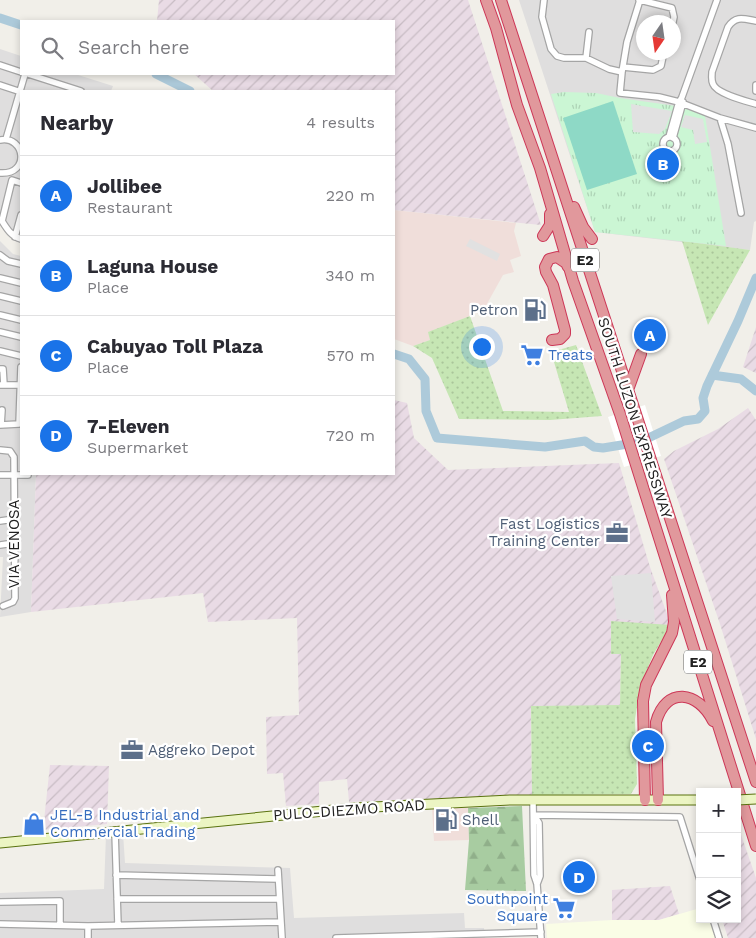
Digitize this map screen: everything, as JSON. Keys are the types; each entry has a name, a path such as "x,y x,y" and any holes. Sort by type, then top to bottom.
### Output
{"highway":[{"name":"SOUTH LUZON EXPRESSWAY","path":"486,0 573,281 636,463 756,846"},
{"name":"SOUTH LUZON EXPRESSWAY","path":"501,0 756,782"},
{"path":"562,189 575,208 583,227 592,239"},
{"path":"544,236 550,225 546,191"},
{"path":"552,340 563,337 565,330 553,285 546,272 546,263 553,257 561,259 566,263 573,281"},
{"path":"628,390 641,354"},
{"path":"645,800 642,701 646,685 672,633 674,622 671,579"},
{"path":"658,800 656,722 659,711 666,701 683,697 694,700 702,705 724,744"}],"main road":[{"path":"741,800 756,799"},
{"name":"PULO-DIEZMO ROAD","path":"0,843 354,808 532,800 696,800"}],"street":[{"path":"544,0 542,17 551,49 557,56 564,58 586,58 609,69 653,70 661,66 662,60"},
{"path":"674,15 672,8 640,0 627,42 620,93 681,101 720,118 756,128"},
{"path":"671,138 681,101 717,0"},
{"path":"756,21 738,18 732,21 712,78 713,84 720,92 756,104"},
{"path":"586,58 589,32"},
{"path":"0,65 20,72"},
{"path":"21,90 26,75"},
{"path":"30,75 78,90"},
{"path":"56,90 60,83"},
{"path":"0,85 20,92 3,140 13,142 20,152"},
{"path":"756,85 756,91"},
{"path":"720,118 728,144 741,213"},
{"path":"0,173 9,174 20,164"},
{"path":"20,182 12,180 3,205 2,221 9,232 18,238 20,223"},
{"path":"0,255 8,261 20,264"},
{"path":"0,278 20,284"},
{"path":"0,296 20,301"},
{"path":"0,315 20,320"},
{"path":"0,332 20,337"},
{"path":"0,351 20,356"},
{"path":"0,369 3,369 2,385 20,385 19,424 0,425 2,410"},
{"name":"VIA VENOSA","path":"0,450 10,451 14,457 15,598 13,602 4,606"},
{"path":"0,475 28,475"},
{"path":"0,520 14,519"},
{"path":"0,545 14,543"},
{"path":"336,938 541,935 537,884 534,875 532,822 534,815 532,800"},
{"path":"534,815 680,817 699,878"},
{"path":"114,832 118,925"},
{"path":"278,870 282,938"},
{"path":"116,876 278,879"},
{"path":"117,899 279,899"},
{"path":"0,902 60,902 60,925"},
{"path":"0,924 88,926 280,922"},
{"path":"714,923 719,938"},
{"path":"88,926 88,938"}],"shaded area":[{"path":"159,0 468,0 541,225 395,210 395,90 212,90 195,75 395,75 395,20 157,20"},
{"path":"519,0 756,0 756,221 754,222 750,250 595,232"},
{"path":"0,49 20,56 20,75 78,75 113,86 111,90 20,90 20,243 16,242 0,215"},
{"path":"631,104 672,111 665,129 659,134 633,132"},
{"path":"685,115 703,119 707,142 695,144 693,130 681,127"},
{"path":"395,210 516,223 514,231 521,256 510,260 514,272 503,275 483,311 429,332 430,340 413,346 395,339"},
{"path":"470,239 500,254 497,261 466,246"},
{"path":"0,241 13,254 20,256 20,475 36,475 31,612 0,617 3,557 0,557"},
{"path":"756,327 756,373 743,367"},
{"path":"395,400 407,403 414,438 448,470 619,463 650,567 671,625 611,654 621,653 620,706 531,706 532,795 349,802 347,779 319,782 319,804 286,806 283,773 267,774 266,717 299,715 297,618 208,622 203,593 31,612 36,475 395,475"},
{"path":"748,408 756,420 756,739 720,624 664,459 674,451 718,429"},
{"path":"651,573 655,622 617,619 611,576"},
{"path":"50,765 109,766 107,824 43,830"},
{"path":"432,808 468,808 469,840 434,841"},
{"path":"123,833 125,863 290,868 294,918 464,913 465,928 484,928 485,938 0,938 0,893 104,889 106,835"},
{"path":"741,835 756,878 756,938 728,938 723,923 741,923"},
{"path":"670,886 679,914 659,920 612,920 612,890"},
{"path":"696,909 696,923 711,923 716,938 547,938 546,924 612,920 659,920"}],"green space":[{"path":"564,92 596,93 676,106 676,137 684,108 705,116 726,246 595,232 551,94"},
{"path":"613,101 637,174 587,190 563,118"},
{"path":"682,241 750,250 708,325"},
{"path":"470,316 503,411 569,412 551,352 576,345 602,416 550,420 459,419 432,358 413,346 430,340 428,332"},
{"path":"611,621 671,625 653,655 640,688 635,719 637,784 631,794 532,795 531,706 620,705 621,654 611,654"},
{"path":"522,806 526,891 465,890 469,840 468,808"}],"pier":[{"path":"645,405 661,456 624,467 608,417"}],"waterway":[{"path":"0,18 20,25"},
{"path":"158,75 188,90"},
{"path":"395,354 409,359 425,379 426,411 437,438 545,447 585,441 594,447 603,448 640,442 684,421 698,419 705,411 703,398 707,386 756,278"},
{"path":"712,375 741,379 756,391"}],"place":[{"name":"Laguna House","path":"663,164"},
{"name":"Petron","path":"535,310"},
{"name":"Jollibee","path":"650,335"},
{"name":"Treats","path":"532,355"},
{"name":"Fast Logistics Training Center","path":"617,533"},
{"name":"Cabuyao Toll Plaza","path":"648,746"},
{"name":"Aggreko Depot","path":"132,750"},
{"name":"Shell","path":"446,820"},
{"name":"JEL-B Industrial and Commercial Trading","path":"34,824"},
{"name":"7-Eleven","path":"579,877"},
{"name":"Southpoint Square","path":"564,908"}]}
